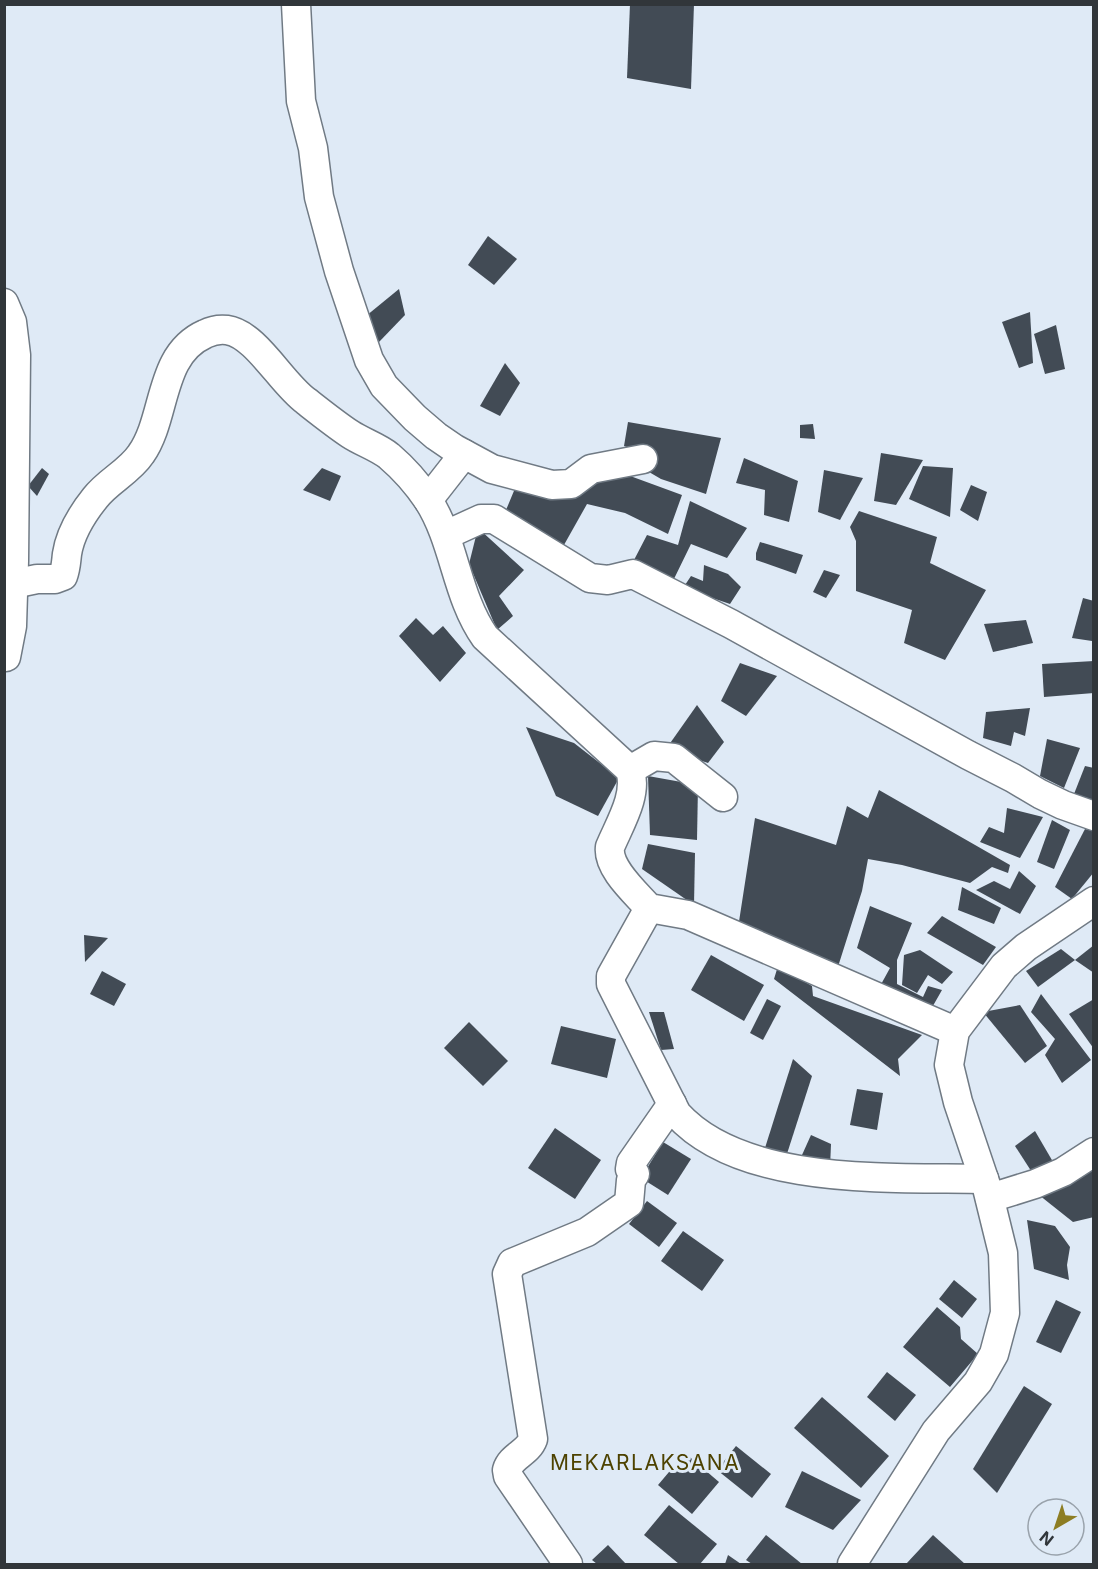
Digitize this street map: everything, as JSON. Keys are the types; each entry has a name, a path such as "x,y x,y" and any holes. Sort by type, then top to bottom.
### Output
{"street":[{"path":"297,4 301,101 314,148 319,197 339,271 369,360 384,386 415,418 464,454 492,469 552,485 571,484 591,469 643,459"},
{"path":"4,303 12,322 16,355 12,626 6,657"},
{"path":"13,584 63,576 75,530 96,497 126,472 141,454 151,436 166,384 181,353 195,338 211,331 226,330 240,334 251,342 297,395 350,434 388,455 418,487 428,500 446,535 466,603 485,637 630,770 633,792 610,847 609,856 615,868 649,908 688,915 955,1031"},
{"path":"428,500 464,454"},
{"path":"446,535 481,519 494,519 590,578 608,580 633,574 731,624 1040,794 1094,816"},
{"path":"630,770 654,756 674,758 723,797"},
{"path":"852,1564 936,1431 978,1382 994,1354 1005,1313 1004,1253 987,1188 958,1102 949,1065 955,1031 1004,966 1026,946 1094,901"},
{"path":"649,908 611,976 611,984 672,1104 686,1123 724,1149 795,1169 987,1188 1035,1184 1064,1172 1094,1152"},
{"path":"568,1564 508,1476 507,1470 511,1462 528,1449 533,1439 507,1274 512,1263 588,1233 629,1203 631,1180 635,1174 630,1169 631,1163 672,1104"}],"building":[{"path":"630,4 694,4 691,89 627,78"},
{"path":"488,236 517,259 494,285 468,265"},
{"path":"399,289 405,315 379,342 366,316"},
{"path":"1030,312 1033,363 1019,368 1002,322"},
{"path":"1056,325 1065,369 1045,374 1034,334"},
{"path":"505,363 520,383 500,416 480,406"},
{"path":"628,422 721,438 706,494 661,479 649,472 657,458 624,446"},
{"path":"813,424 815,439 800,438 800,425"},
{"path":"881,453 923,460 896,505 874,501"},
{"path":"744,458 798,481 789,522 764,515 765,490 736,483"},
{"path":"923,466 953,468 950,517 909,499"},
{"path":"42,468 49,474 37,496 28,486"},
{"path":"322,468 341,476 330,501 303,490"},
{"path":"824,470 863,478 840,520 818,512"},
{"path":"622,473 682,495 668,534 625,513 587,504 560,552 506,510 516,486 576,492"},
{"path":"971,485 987,492 978,521 960,510"},
{"path":"690,501 747,528 727,558 691,544 671,585 634,560 647,535 678,545"},
{"path":"859,511 937,537 930,563 986,590 945,660 904,643 912,610 856,591 856,541 850,527"},
{"path":"478,528 524,570 499,596 513,616 497,630 469,564"},
{"path":"760,542 803,555 796,574 756,560"},
{"path":"704,565 728,574 741,587 730,604 683,588 691,576 703,581"},
{"path":"824,570 840,575 826,598 813,592"},
{"path":"1083,598 1094,601 1092,641 1072,638"},
{"path":"416,618 433,635 443,626 466,653 440,682 399,636"},
{"path":"1026,620 1033,643 993,652 984,624"},
{"path":"1094,661 1094,693 1044,697 1042,664"},
{"path":"740,663 777,676 746,716 721,701"},
{"path":"697,705 724,742 708,763 666,749"},
{"path":"1030,708 1025,736 1014,732 1011,746 983,738 986,712"},
{"path":"526,727 574,743 619,778 598,816 556,796"},
{"path":"1047,739 1080,748 1064,788 1040,776"},
{"path":"1085,766 1094,768 1094,815 1074,794"},
{"path":"648,776 698,785 697,840 650,835"},
{"path":"879,790 1010,865 1008,873 992,867 970,883 902,865 868,859 862,891 836,973 738,928 755,818 836,845 847,806 868,818"},
{"path":"1007,808 1043,817 1020,858 980,842 989,827 1004,833"},
{"path":"1052,820 1070,830 1054,869 1037,862"},
{"path":"1085,829 1094,831 1094,872 1072,899 1055,887"},
{"path":"648,844 695,853 694,905 642,869"},
{"path":"1019,871 1036,886 1020,914 976,890 994,881 1010,889"},
{"path":"962,887 1001,908 994,924 958,910"},
{"path":"870,906 912,923 897,960 897,984 923,997 928,986 942,990 930,1011 879,988 890,968 857,948"},
{"path":"942,916 996,947 983,965 927,933"},
{"path":"84,935 108,938 85,962"},
{"path":"1094,945 1094,973 1075,960"},
{"path":"1061,949 1075,960 1038,987 1026,971"},
{"path":"920,950 953,972 942,984 928,975 917,993 902,985 904,955"},
{"path":"711,955 764,985 744,1021 691,990"},
{"path":"778,966 812,986 813,996 922,1035 898,1059 900,1076 774,979"},
{"path":"102,971 126,984 114,1006 90,994"},
{"path":"1041,994 1091,1060 1062,1083 1045,1055 1055,1039 1031,1012"},
{"path":"767,999 781,1006 763,1040 750,1033"},
{"path":"1094,999 1094,1049 1069,1014"},
{"path":"1020,1005 1047,1046 1025,1063 983,1012"},
{"path":"649,1012 664,1012 674,1049 661,1050"},
{"path":"469,1022 508,1061 483,1086 444,1048"},
{"path":"561,1026 616,1039 607,1078 551,1064"},
{"path":"793,1059 812,1076 785,1160 765,1148"},
{"path":"857,1089 883,1093 877,1130 850,1125"},
{"path":"555,1128 601,1160 575,1199 528,1168"},
{"path":"1035,1131 1056,1167 1035,1177 1015,1146"},
{"path":"811,1135 831,1144 830,1168 802,1155"},
{"path":"663,1142 691,1159 668,1195 641,1178"},
{"path":"1094,1166 1094,1217 1073,1222 1039,1195"},
{"path":"647,1201 677,1223 659,1247 629,1224"},
{"path":"1027,1220 1055,1226 1070,1247 1067,1265 1069,1280 1034,1269"},
{"path":"683,1231 724,1260 702,1291 661,1261"},
{"path":"954,1280 977,1299 962,1318 939,1299"},
{"path":"1056,1300 1081,1312 1061,1353 1036,1342"},
{"path":"937,1307 960,1327 961,1339 978,1354 950,1387 903,1347"},
{"path":"887,1372 916,1395 895,1421 867,1397"},
{"path":"1024,1386 1052,1404 997,1493 973,1469"},
{"path":"822,1397 889,1456 861,1488 794,1428"},
{"path":"736,1446 771,1474 752,1498 717,1470"},
{"path":"685,1453 719,1482 692,1514 658,1485"},
{"path":"802,1471 861,1500 833,1530 785,1507"},
{"path":"669,1505 717,1544 700,1564 679,1564 644,1535"},
{"path":"766,1535 802,1564 752,1564 746,1560"},
{"path":"933,1535 965,1564 906,1564"},
{"path":"608,1545 626,1564 597,1564 592,1560"},
{"path":"728,1555 741,1564 725,1564"}],"district":[{"name":"MEKARLAKSANA","path":"645,1463"}]}
